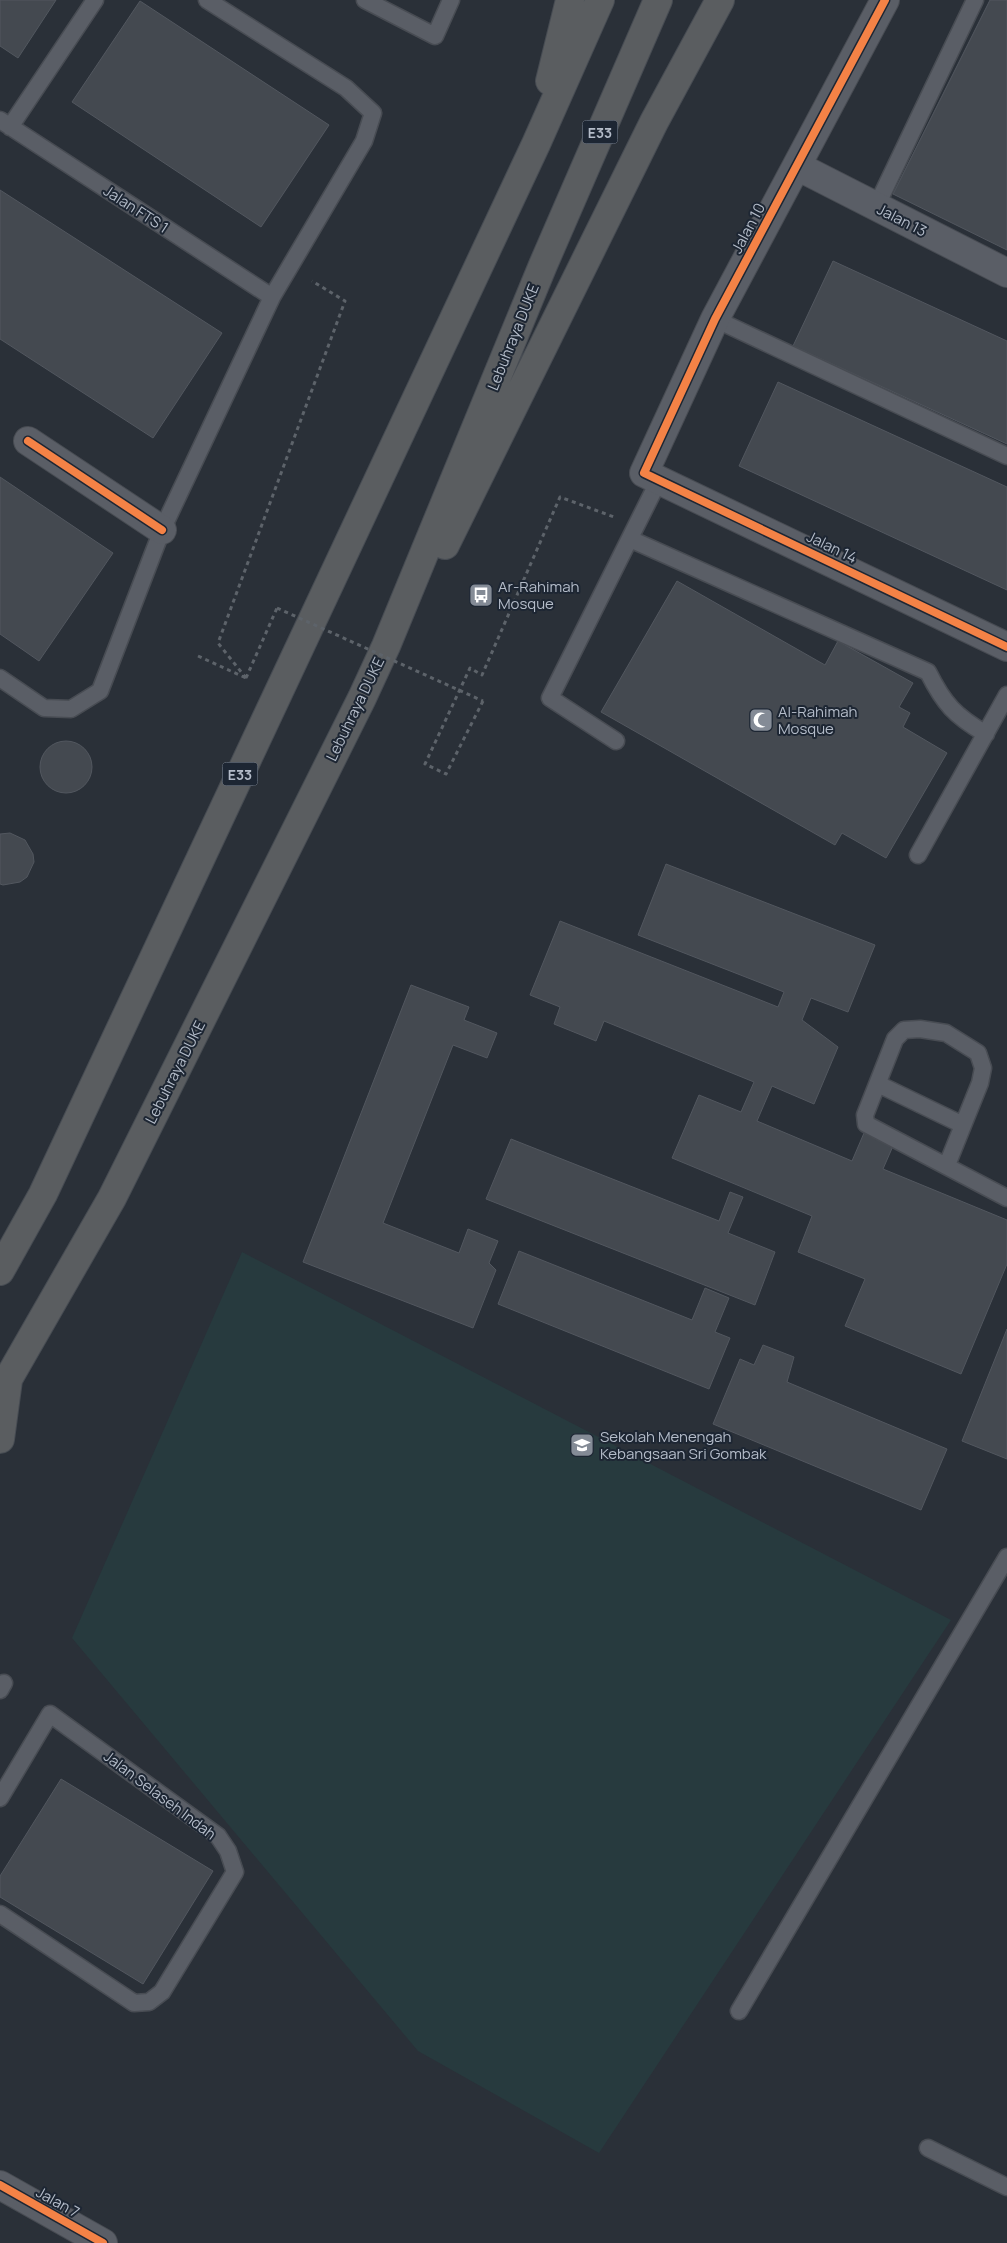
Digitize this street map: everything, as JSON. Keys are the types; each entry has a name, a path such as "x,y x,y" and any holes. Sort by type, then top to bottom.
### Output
{"highway":[{"path":"536,144 570,0"},
{"name":"E33","path":"0,1272 43,1194 536,144 600,0"},
{"name":"Lebuhraya DUKE","path":"4,1387 112,1198 386,646 543,264 658,0"},
{"path":"386,646 438,559 654,122 720,0"},
{"path":"0,1439 4,1387"}],"street":[{"name":"Jalan 10","path":"652,476 715,320 885,0"},
{"name":"Jalan 13","path":"797,166 1007,273"},
{"path":"28,441 162,530"},
{"name":"Jalan 14","path":"652,476 1007,647"},
{"name":"Jalan 7","path":"0,2186 103,2243"}],"lane":[{"path":"5,124 95,0"},
{"path":"0,678 44,708 70,709 100,691 162,530 272,297 364,141 373,113 346,88 207,0"},
{"path":"364,0 435,36 450,0"},
{"path":"876,207 975,0"},
{"name":"Jalan FTS 1","path":"5,124 272,297"},
{"path":"715,320 1007,456"},
{"path":"616,741 550,698 630,539 652,476"},
{"path":"630,539 928,672 939,694 961,719 986,734"},
{"path":"918,855 1007,695"},
{"path":"947,1165 980,1083 983,1068 978,1053 946,1033 920,1028 904,1030 895,1038 865,1114 866,1124 1007,1198"},
{"path":"878,1084 963,1124"},
{"path":"739,2011 1007,1557"},
{"name":"Jalan Selaseh Indah","path":"0,1798 50,1714 218,1836 228,1851 234,1872 162,1992 149,2002 134,2003 0,1914"},
{"path":"928,2148 1007,2187"}],"path":[{"path":"246,678 218,644 345,301 291,267"},
{"path":"246,678 278,608 483,701 446,774 425,764 470,668 482,675 560,497 621,520"},
{"path":"198,656 246,678"}],"green space":[{"path":"242,1252 951,1620 599,2153 418,2051 72,1638"}],"building":[{"path":"0,0 56,0 18,58 0,46"},
{"path":"990,0 1007,0 1007,250 893,194"},
{"path":"140,1 329,125 261,227 72,102"},
{"path":"0,190 222,333 153,438 0,339"},
{"path":"833,261 1007,341 1007,444 793,346"},
{"path":"778,382 1007,487 1007,590 739,466"},
{"path":"0,477 113,553 39,661 0,634"},
{"name":"Al-Rahimah Mosque","path":"677,581 825,665 838,641 913,683 899,707 910,713 903,727 947,753 886,858 842,833 835,845 601,712"},
{"path":"66,741 76,743 84,749 90,757 92,767 90,777 84,785 76,791 66,793 56,791 48,785 42,777 40,767 42,757 48,749 56,743"},
{"path":"10,833 25,840 33,854 34,862 27,877 20,882 3,885 0,884 0,834"},
{"path":"666,864 875,945 848,1012 811,998 802,1020 838,1047 814,1104 772,1086 757,1121 852,1161 864,1133 893,1146 883,1169 1007,1220 1007,1264 961,1374 845,1326 865,1279 798,1252 812,1216 672,1158 699,1095 741,1112 754,1082 604,1021 596,1041 554,1024 560,1007 530,995 560,921 778,1007 784,992 638,935"},
{"path":"411,985 469,1007 464,1020 497,1033 487,1058 453,1045 383,1223 459,1253 468,1229 498,1241 489,1263 496,1270 473,1328 303,1262"},
{"path":"511,1139 719,1221 730,1192 743,1197 728,1233 775,1252 755,1305 486,1199"},
{"path":"519,1251 692,1320 705,1288 729,1298 715,1332 730,1338 709,1389 498,1304"},
{"path":"1007,1329 1007,1459 962,1441"},
{"path":"763,1345 794,1357 787,1382 947,1449 921,1510 713,1424 740,1359 754,1365"},
{"path":"61,1779 213,1871 143,1984 0,1897 0,1876"}],"cycle path":[{"path":"885,0 715,319 644,473 1007,647"},
{"path":"28,441 162,530"},
{"path":"0,2185 103,2243"}],"place":[{"name":"Ar-Rahimah Mosque","path":"481,595"},
{"name":"Al-Rahimah Mosque","path":"761,720"},
{"name":"Sekolah Menengah Kebangsaan Sri Gombak","path":"582,1445"}]}
